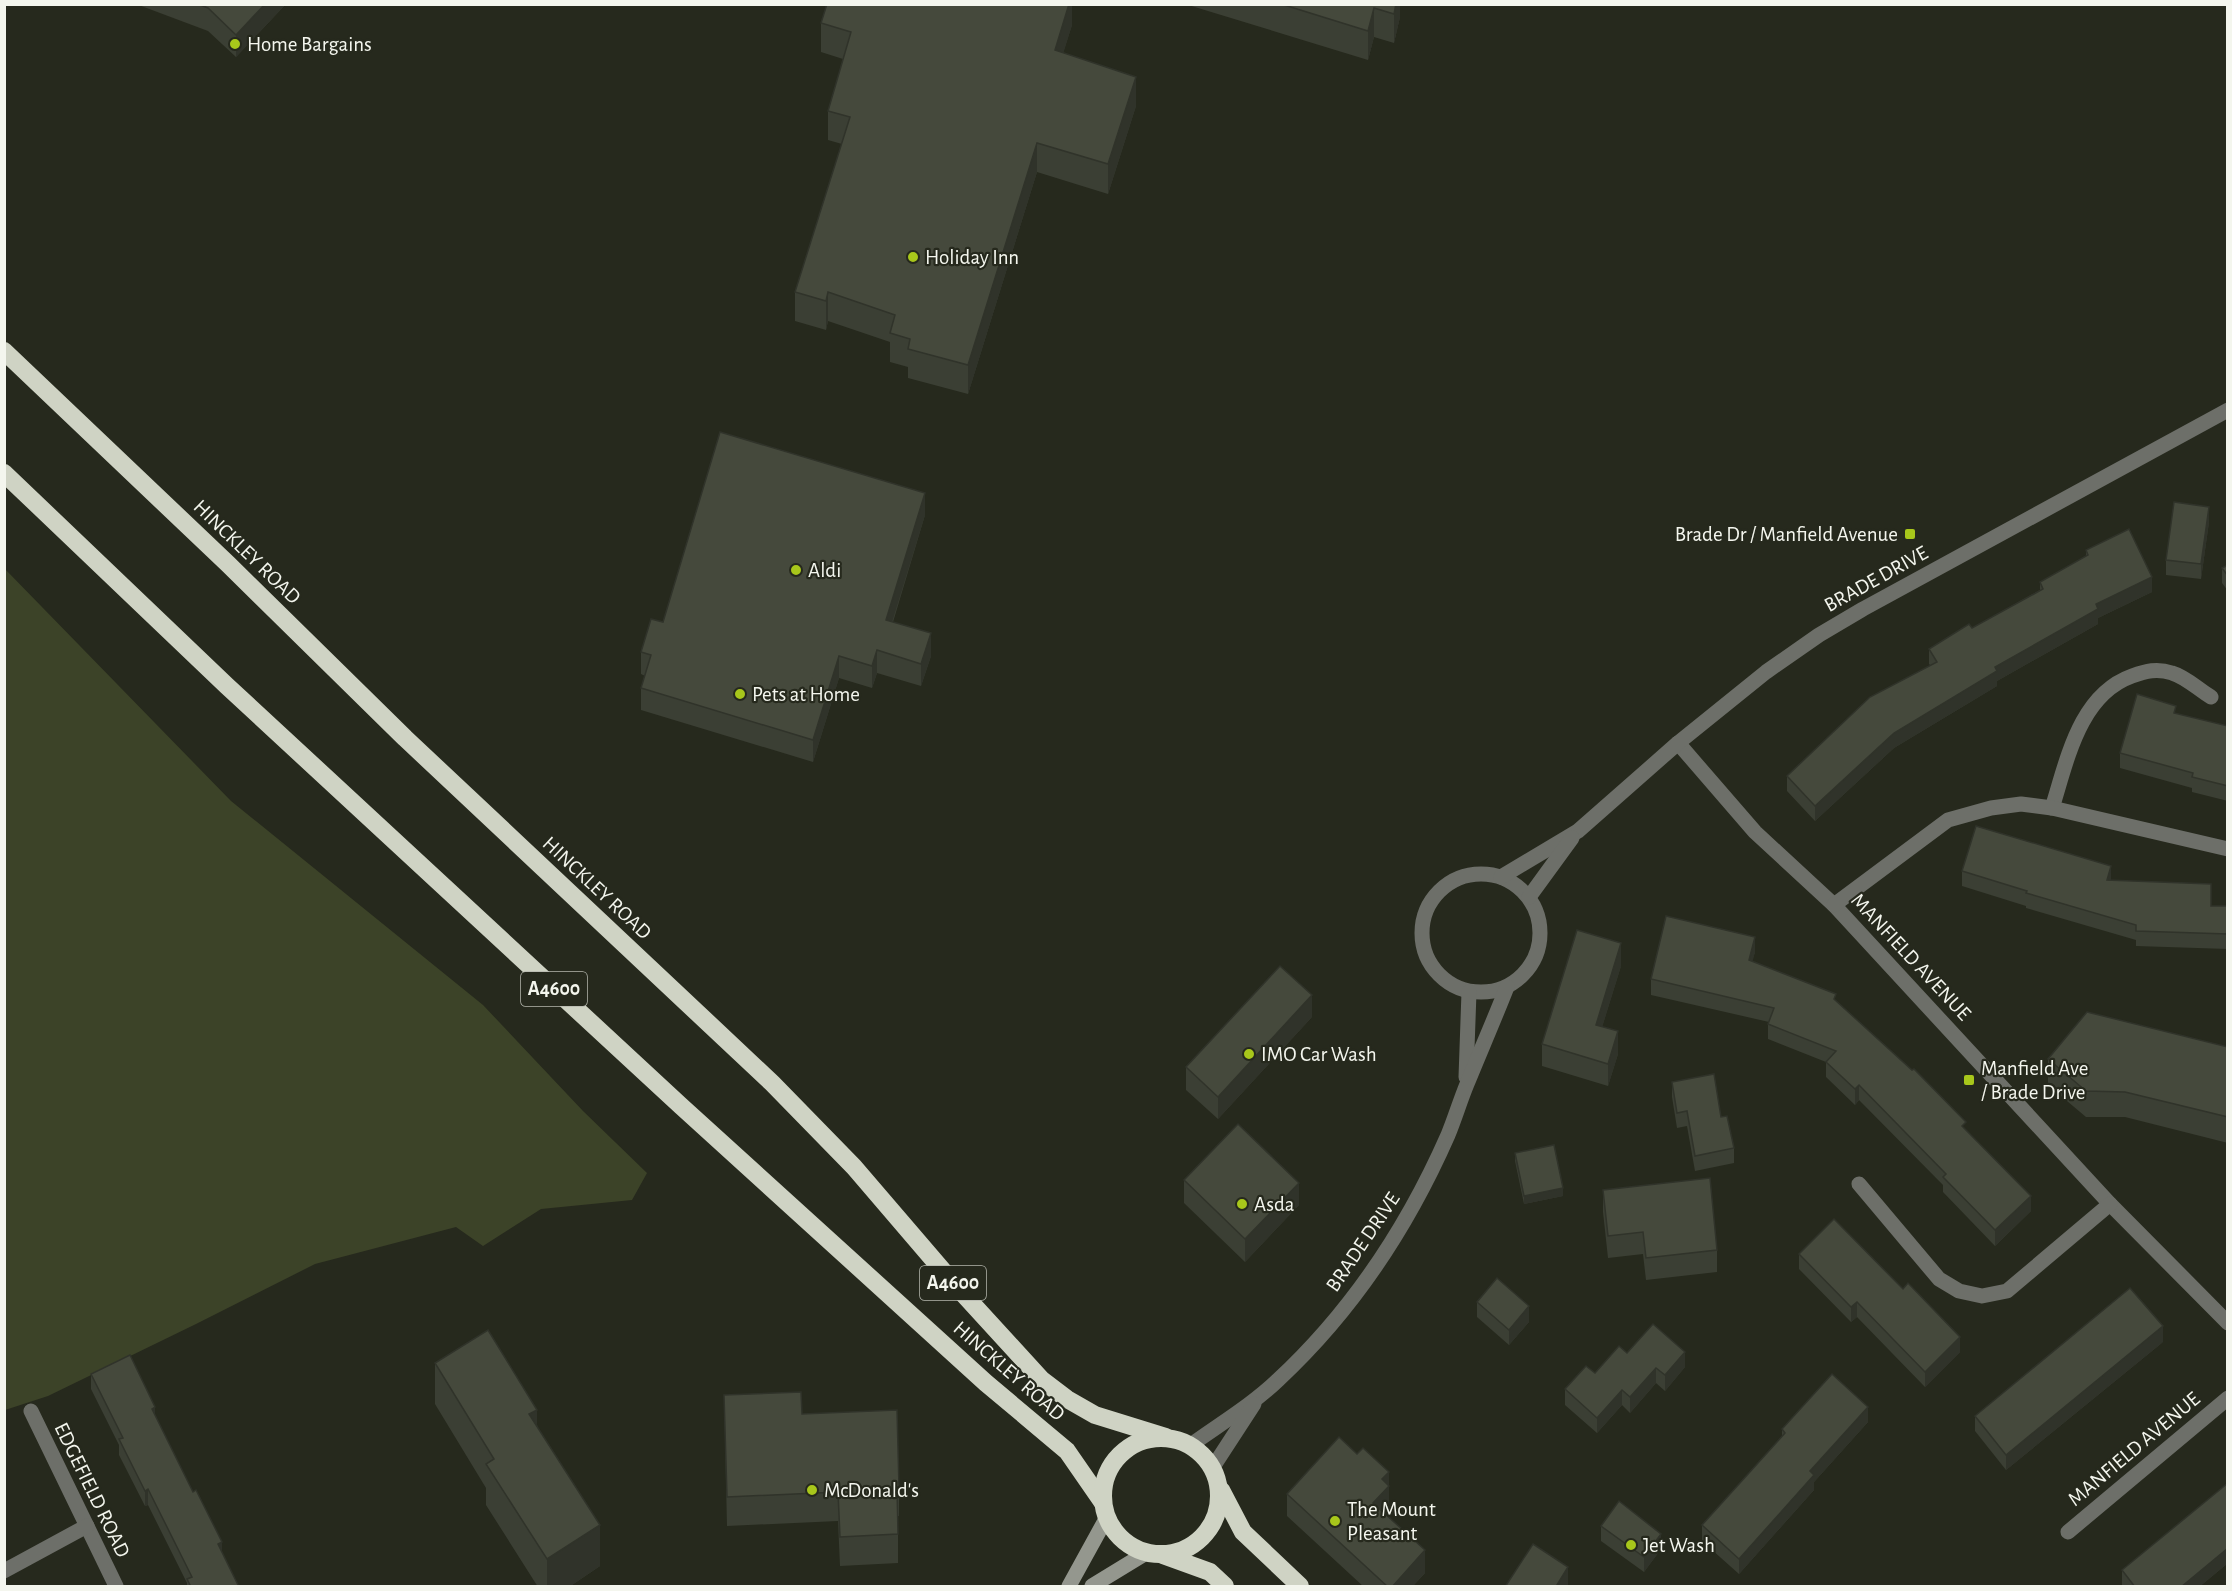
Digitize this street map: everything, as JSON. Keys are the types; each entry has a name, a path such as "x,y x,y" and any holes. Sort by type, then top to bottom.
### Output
{"highway":[{"name":"HINCKLEY ROAD","path":"4,351 228,564 405,738 772,1083 854,1167 956,1286 1042,1380 1067,1400 1095,1415 1166,1437"},
{"name":"HINCKLEY ROAD","path":"4,473 210,670 567,1001 986,1383 1067,1451 1105,1510"},
{"name":"A4600","path":"1225,1587 1210,1572 1154,1554 1122,1540 1105,1510 1104,1482 1114,1461 1129,1447 1139,1442 1166,1437 1180,1440 1201,1452 1213,1467 1219,1485 1243,1532 1300,1587"},
{"name":"A4600","path":"1154,1554 1190,1548 1210,1530 1220,1506 1219,1485"}],"street":[{"name":"BRADE DRIVE","path":"1501,877 1578,831 1678,743 1766,672 1820,635 1863,609 2228,410"},
{"path":"2052,808 2075,735 2095,702 2122,679 2151,669 2174,673 2211,697"},
{"name":"MANFIELD AVENUE","path":"1678,743 1755,832 1834,904 2110,1204 2228,1323"},
{"path":"1834,904 1948,820 1990,808 2021,804 2052,808 2228,849"},
{"name":"BRADE DRIVE","path":"1529,897 1578,831"},
{"path":"1481,873 1501,877 1516,885 1529,897 1540,922 1540,943 1535,958 1524,975 1507,987 1487,993 1469,992 1445,981 1428,961 1421,930 1425,910 1435,895 1451,881 1460,877 1481,873"},
{"name":"BRADE DRIVE","path":"1191,1445 1259,1397 1310,1347 1373,1270 1404,1223 1424,1185 1448,1134 1507,987"},
{"name":"BRADE DRIVE","path":"1466,1086 1469,992"},
{"path":"1859,1184 1939,1279 1959,1291 1982,1296 2007,1291 2110,1204"},
{"name":"BRADE DRIVE","path":"1213,1467 1259,1397"},
{"name":"MANFIELD AVENUE","path":"2068,1532 2228,1398"},
{"name":"EDGEFIELD ROAD","path":"31,1411 116,1587"},
{"path":"1069,1587 1105,1510"},
{"path":"4,1571 87,1526"},
{"path":"1092,1587 1154,1554"}],"green space":[{"path":"4,568 231,801 483,1005 583,1111 647,1173 632,1200 541,1209 483,1246 456,1227 315,1264 48,1396 5,1410"}],"building":[{"path":"198,4 265,4 236,35 208,8"},
{"name":"Holiday Inn","path":"827,4 1069,4 1055,50 1136,77 1108,164 1037,143 968,365 908,349 910,339 890,333 895,315 828,292 826,301 795,292 850,117 828,111 851,32 821,23"},
{"path":"1281,4 1396,4 1394,14 1374,8 1368,31"},
{"name":"Aldi","path":"720,432 925,493 886,620 931,633 921,664 877,650 872,666 839,656 813,740 641,688 651,655 641,652 651,619 663,622"},
{"path":"2174,502 2209,507 2201,564 2166,560"},
{"path":"2129,529 2152,577 2096,604 2098,609 1995,667 1997,671 1894,733 1815,806 1787,776 1870,697 1937,662 1929,649 1969,624 1972,628 2043,589 2040,582 2088,555 2086,550"},
{"path":"2228,565 2228,576 2222,568"},
{"path":"2137,694 2176,706 2174,713 2228,726 2228,786 2192,777 2193,773 2120,753"},
{"path":"1976,826 2111,866 2107,880 2211,884 2211,906 2228,906 2228,934 2136,931 2136,925 2026,893 2027,891 1962,871"},
{"path":"1666,916 1755,937 1749,960 1836,994 1834,999 1912,1070 1914,1069 1966,1122 1962,1126 2031,1196 1995,1230 1943,1177 1946,1174 1859,1085 1855,1089 1826,1062 1836,1051 1768,1024 1774,1008 1651,979"},
{"path":"1577,930 1621,943 1596,1025 1618,1031 1608,1064 1542,1044"},
{"path":"1280,966 1312,995 1218,1097 1186,1067"},
{"path":"2087,1012 2228,1047 2228,1117 2125,1092 2086,1091 2048,1059"},
{"path":"1714,1074 1721,1117 1727,1116 1734,1148 1695,1156 1687,1111 1677,1113 1672,1082"},
{"name":"Asda","path":"1238,1124 1299,1183 1245,1239 1184,1180"},
{"path":"1554,1145 1563,1188 1524,1196 1515,1153"},
{"path":"1710,1178 1717,1250 1646,1258 1643,1232 1608,1236 1603,1190"},
{"path":"1834,1219 1903,1289 1908,1283 1960,1337 1925,1372 1857,1302 1851,1307 1799,1254"},
{"path":"1497,1278 1529,1306 1509,1330 1477,1302"},
{"path":"2130,1288 2163,1326 2006,1455 1975,1416"},
{"path":"1653,1324 1685,1352 1665,1375 1656,1368 1630,1397 1622,1390 1597,1418 1565,1389 1586,1366 1595,1373 1619,1346 1627,1353"},
{"path":"488,1330 537,1410 529,1414 600,1525 547,1559 486,1464 494,1459 435,1363"},
{"path":"130,1355 155,1407 152,1409 193,1492 196,1490 222,1542 218,1544 239,1587 191,1587 187,1579 192,1577 148,1489 145,1491 119,1439 123,1438 91,1374"},
{"path":"1832,1374 1868,1407 1810,1471 1814,1475 1739,1559 1702,1525 1785,1433 1782,1429"},
{"name":"McDonald's","path":"801,1392 802,1414 897,1410 898,1534 840,1537 838,1492 727,1497 724,1395"},
{"name":"The Mount Pleasant","path":"1339,1437 1357,1454 1363,1448 1389,1472 1382,1479 1389,1486 1373,1503 1425,1550 1392,1587 1388,1587 1287,1494"},
{"path":"2228,1483 2228,1548 2181,1587 2135,1587 2122,1570"},
{"path":"1619,1501 1661,1534 1644,1557 1601,1526"},
{"path":"1533,1544 1568,1567 1557,1585 1559,1587 1505,1587"}],"place":[{"name":"Home Bargains","path":"235,44"},
{"name":"Holiday Inn","path":"913,257"},
{"name":"Brade Dr / Manfield Avenue","path":"1910,534"},
{"name":"Aldi","path":"796,570"},
{"name":"Pets at Home","path":"740,694"},
{"name":"IMO Car Wash","path":"1249,1054"},
{"name":"Manfield Ave / Brade Drive","path":"1969,1080"},
{"name":"Asda","path":"1242,1204"},
{"name":"McDonald's","path":"812,1490"},
{"name":"The Mount Pleasant","path":"1335,1521"},
{"name":"Jet Wash","path":"1631,1545"}]}
